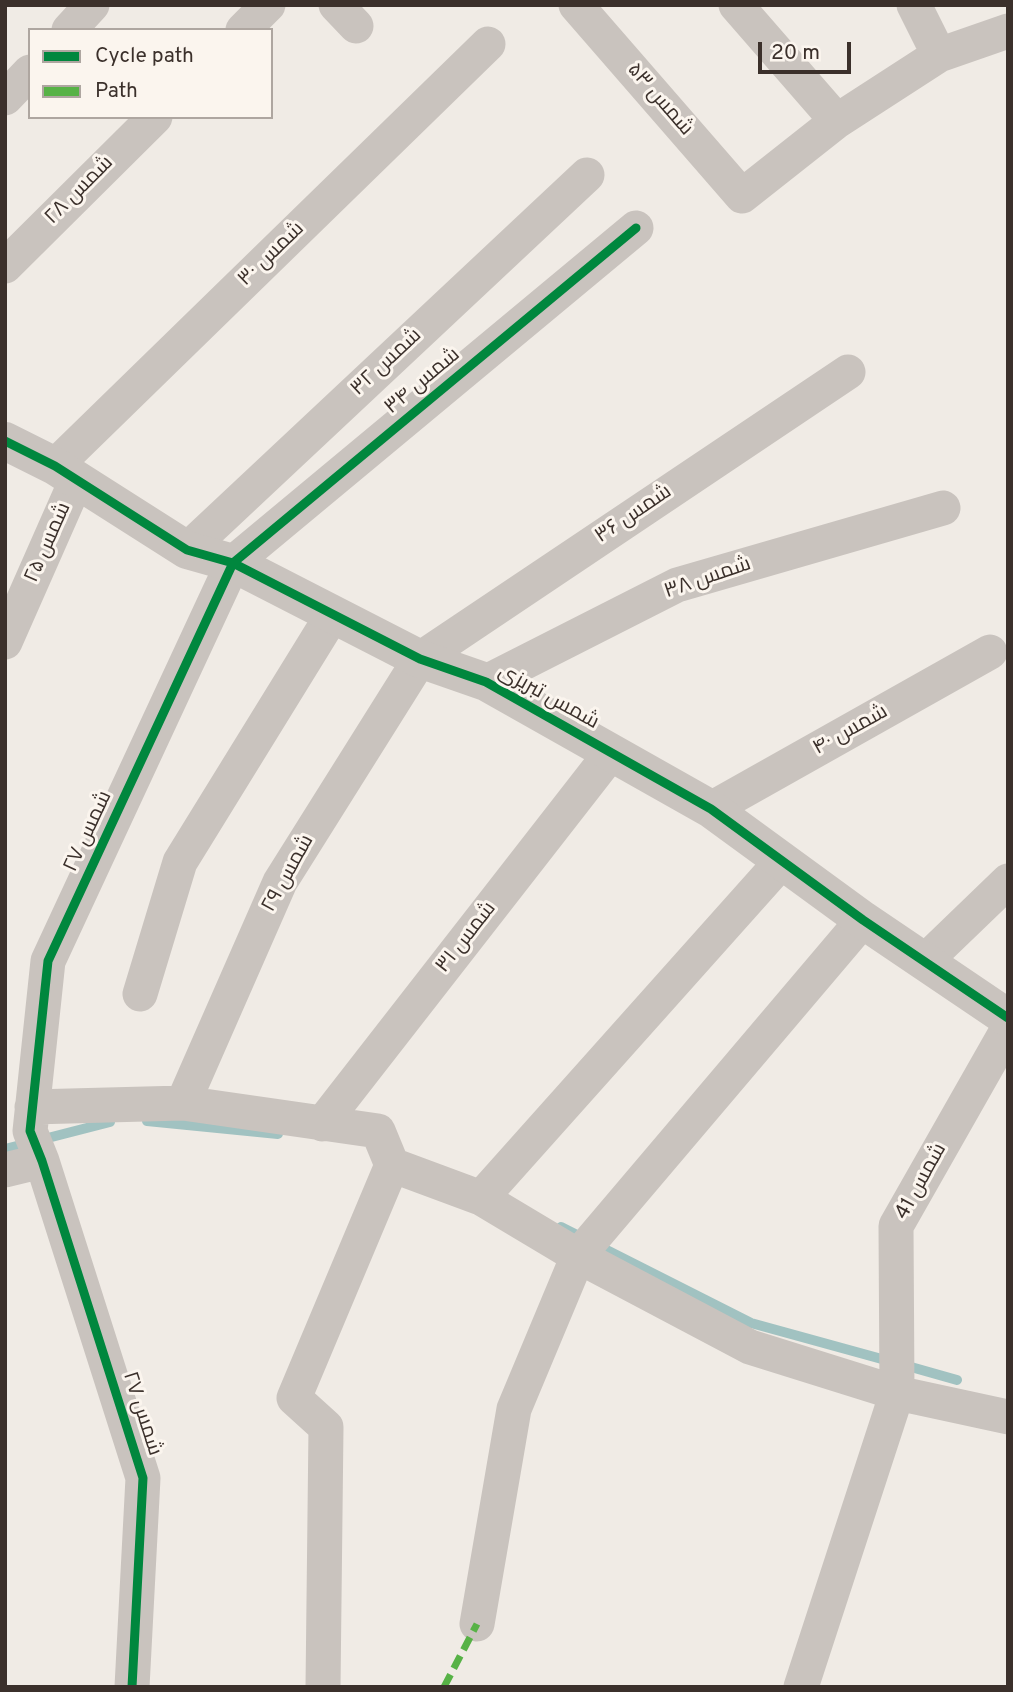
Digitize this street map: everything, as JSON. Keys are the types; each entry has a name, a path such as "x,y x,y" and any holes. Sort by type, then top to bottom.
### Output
{"street":[{"path":"71,28 92,5"},
{"path":"245,28 268,5"},
{"name":"شمس ۵۳","path":"576,5 742,196 837,121"},
{"path":"736,5 837,121 939,55 1008,31"},
{"path":"914,5 939,55"},
{"name":"شمس ۳۰","path":"66,474 488,44"},
{"path":"5,98 28,74"},
{"name":"شمس ۲۸","path":"5,266 153,119"},
{"name":"شمس ۳۲","path":"187,550 587,175"},
{"name":"شمس ۳۴","path":"233,563 636,228"},
{"name":"شمس ۳۶","path":"420,659 848,372"},
{"name":"شمس تبریزی","path":"5,441 66,474 187,550 233,563 420,659 486,682 711,809 863,920 1008,1018"},
{"name":"شمس ۲۵","path":"5,642 66,474"},
{"name":"شمس ۳۸","path":"486,682 677,585 943,508"},
{"name":"شمس ۲۷","path":"132,1687 143,1478 35,1133 48,961 233,563"},
{"path":"140,994 180,862 333,614"},
{"name":"شمس ۴۰","path":"711,809 990,652"},
{"name":"شمس ۲۹","path":"183,1103 280,882 420,659"},
{"name":"شمس ۳۱","path":"322,1124 611,753"},
{"path":"481,1198 782,861"},
{"path":"924,962 1008,881"},
{"path":"477,1624 513,1409 578,1256 863,920"},
{"name":"شمس 41","path":"801,1687 897,1393 896,1226 1008,1029"},
{"path":"5,1170 35,1133 183,1103 379,1131 392,1165 294,1398 326,1427 323,1687"},
{"path":"392,1165 481,1198 578,1256 750,1347 897,1393 1008,1417"}],"waterway":[{"path":"147,1121 278,1134"},
{"path":"5,1149 110,1122"},
{"path":"561,1227 751,1323 889,1361"},
{"path":"904,1365 957,1380"}],"marked path":[{"path":"444,1687 477,1624"}],"cycle path":[{"path":"132,1687 143,1478 42,1161 30,1131 48,961 233,563 636,228"},
{"path":"5,441 55,466 187,550 233,563 420,659 486,682 711,809 863,920 1008,1018"}]}
